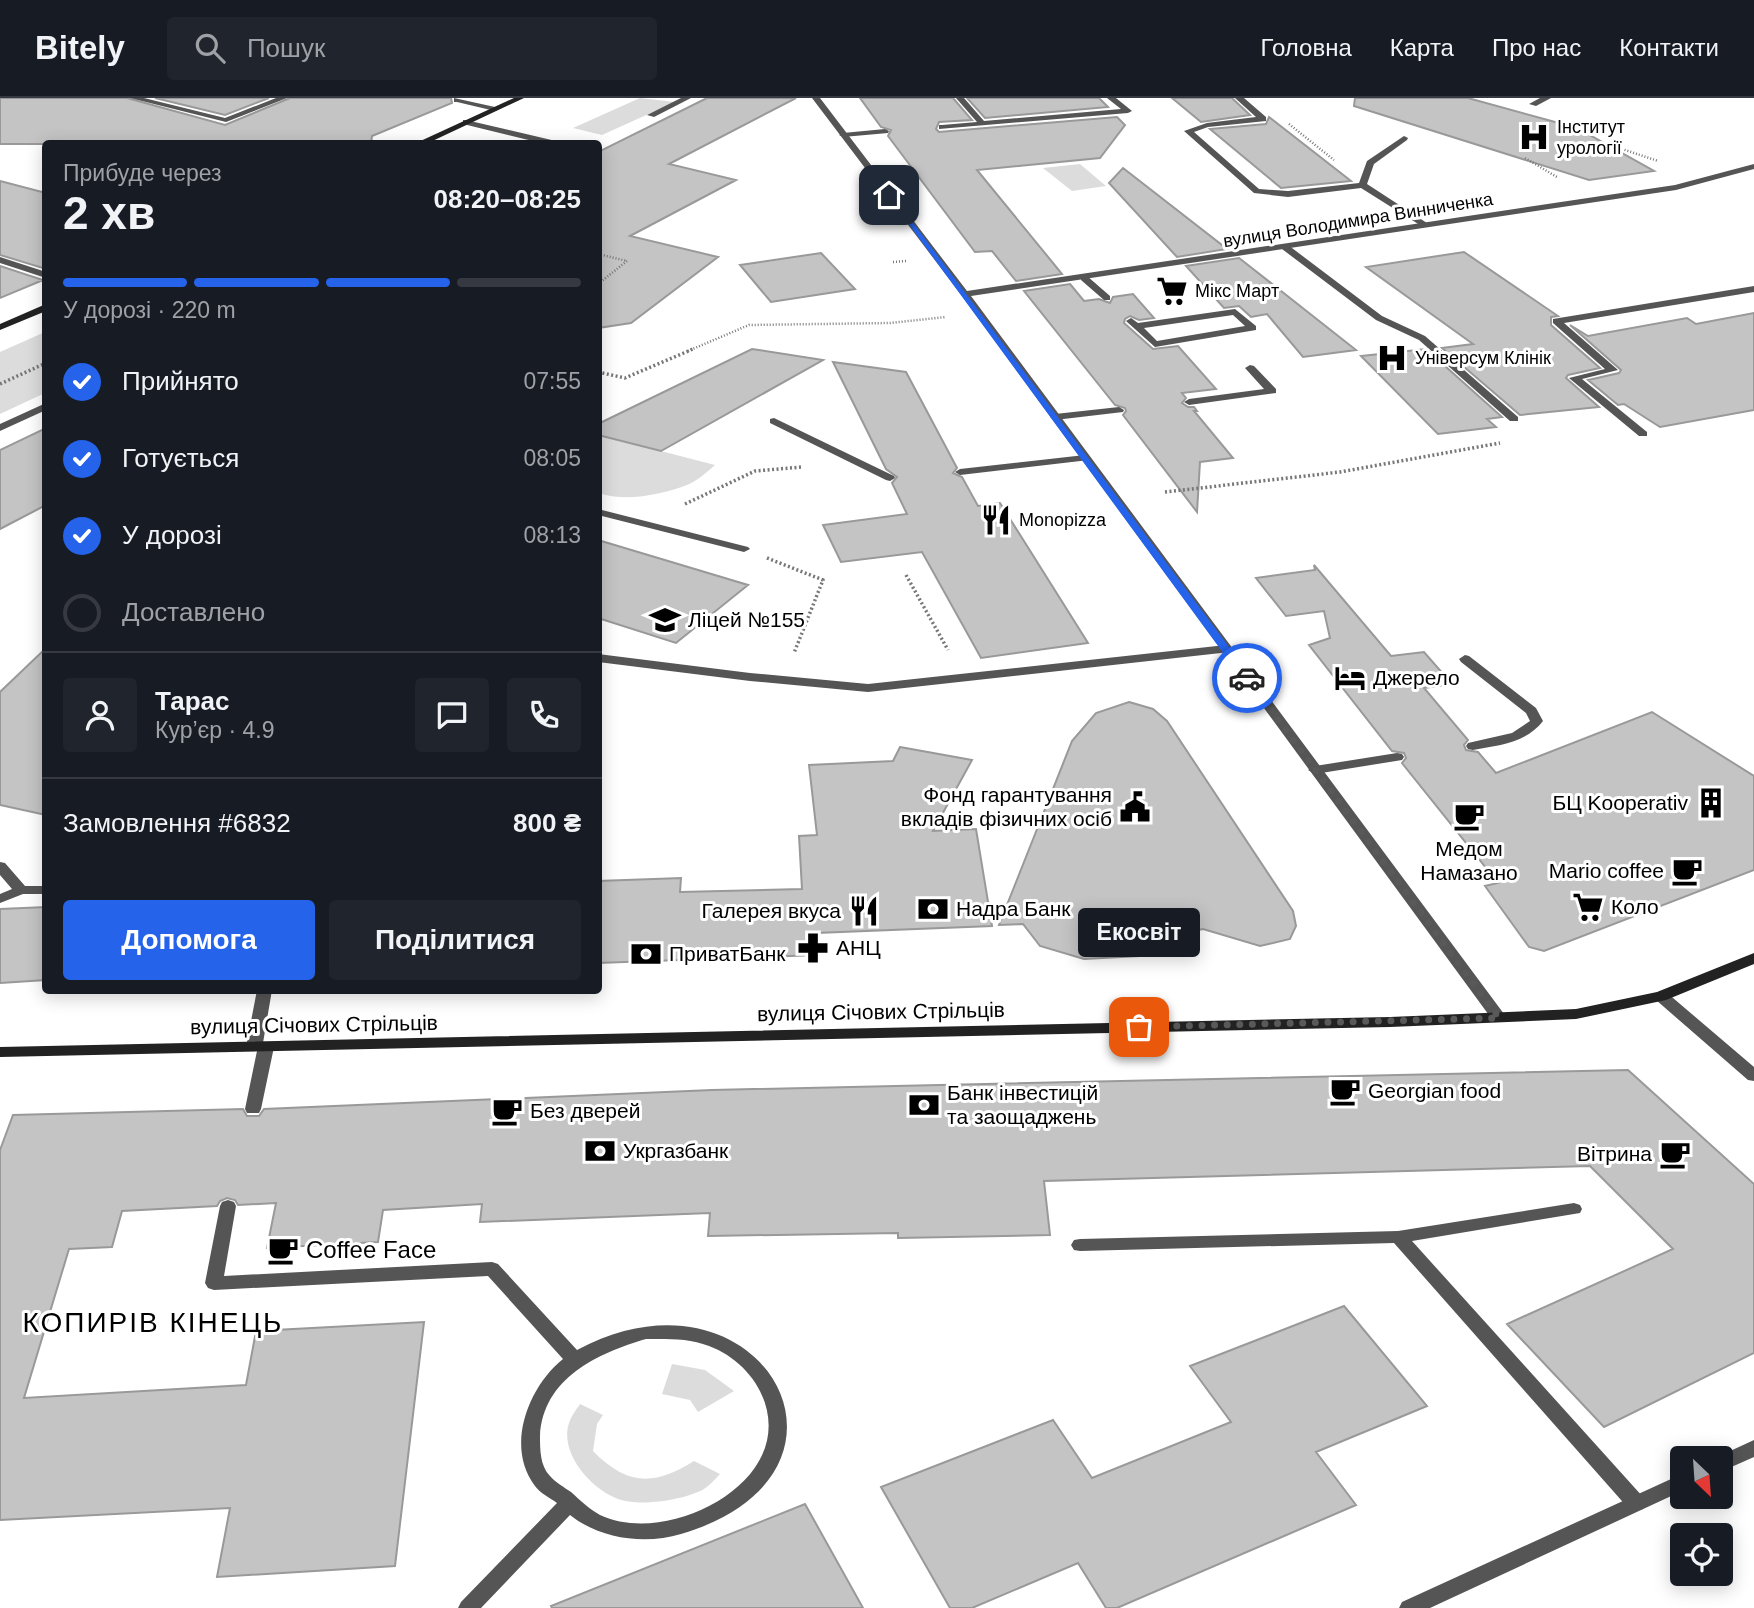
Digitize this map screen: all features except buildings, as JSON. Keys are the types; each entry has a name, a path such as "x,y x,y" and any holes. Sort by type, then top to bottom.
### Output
{"main road":[{"path":"427,140 520,98"},
{"path":"0,327 42,309"},
{"name":"вулиця Січових Стрільців","path":"0,1052 1499,1018 1576,1014 1661,996 1754,958"}],"street":[{"path":"134,98 226,120 283,98"},
{"path":"652,115 687,98"},
{"path":"816,98 965,294 1499,1018"},
{"path":"960,98 982,123"},
{"path":"942,127 1128,111 1111,98"},
{"path":"1239,98 1263,119 1207,125 1188,131 1257,191 1288,194 1363,185 1426,225"},
{"path":"1533,104 1547,98"},
{"path":"457,100 495,109"},
{"path":"466,122 540,140"},
{"path":"843,135 885,131"},
{"path":"1363,185 1370,163 1404,138"},
{"name":"вулиця Володимира Винниченка","path":"965,294 1676,187 1754,166"},
{"path":"1285,247 1379,318 1422,338 1514,419"},
{"path":"0,261 42,274"},
{"path":"1084,278 1107,298"},
{"path":"1643,434 1574,378 1613,370 1556,321 1754,289"},
{"path":"1235,312 1253,328 1155,344 1134,324 1235,312"},
{"path":"1189,401 1272,391 1250,368"},
{"path":"0,428 42,408"},
{"path":"1055,417 1119,410"},
{"path":"774,421 890,478"},
{"path":"960,472 1085,458"},
{"path":"602,513 744,549"},
{"path":"602,658 868,688 1226,649"},
{"path":"1465,659 1531,711 1537,721 1530,730 1513,738 1473,746"},
{"path":"1315,770 1397,757"},
{"path":"0,866 21,890"},
{"path":"0,899 21,890 42,890"},
{"path":"253,1109 265,994"},
{"path":"1661,996 1754,1076"},
{"path":"228,1206 214,1283 492,1269 575,1360"},
{"path":"1080,1245 1398,1237 1574,1209"},
{"path":"1398,1237 1636,1503"},
{"path":"646,1332 684,1332 720,1342 750,1361 770,1388 779,1420 773,1454 754,1485 722,1510 682,1527 639,1531 599,1524 542,1481 531,1450 533,1417 549,1386 575,1360 608,1342 646,1332"},
{"path":"1733,1458 1754,1448"},
{"path":"1409,1608 1670,1487"},
{"path":"468,1608 570,1502"}],"path":[{"path":"1616,147 1644,155"},
{"path":"602,255 627,261 602,281"},
{"path":"893,262 907,261"},
{"path":"602,373 625,378 749,325 890,323 947,317"},
{"path":"0,384 42,365"},
{"path":"1165,492 1340,472 1516,440 1523,436 1524,429 1514,419"},
{"path":"643,524 755,471 856,461"},
{"path":"744,549 823,580 783,680"}],"shaded area":[{"path":"640,98 675,102 602,135 573,128"},
{"path":"1080,164 1106,186 1072,191 1043,168"},
{"path":"42,333 42,394 0,414 0,352"},
{"path":"602,436 715,465 702,476 677,489 643,496 602,494"},
{"path":"672,1364 705,1370 734,1391 698,1412 690,1400 662,1394"},
{"path":"580,1404 603,1415 597,1424 593,1451 618,1471 630,1476 654,1478 667,1475 694,1461 720,1474 704,1489 674,1499 638,1502 618,1499 608,1494 588,1478 573,1458 569,1446 569,1423"}],"way so far":[{"path":"1139,1027 1499,1018 1247,678"}],"place":[{"name":"Інститут урології","path":"1534,137"},
{"name":"Мікс Март","path":"1172,291"},
{"name":"Універсум Клінік","path":"1392,358"},
{"name":"Monopizza","path":"996,520"},
{"name":"Ліцей №155","path":"665,620"},
{"name":"Джерело","path":"1350,678"},
{"name":"БЦ Kooperativ","path":"1711,803"},
{"name":"Фонд гарантування вкладів фізичних осіб","path":"1135,807"},
{"name":"Медом Намазано","path":"1469,816"},
{"name":"Mario coffee","path":"1687,871"},
{"name":"Коло","path":"1588,907"},
{"name":"Надра Банк","path":"933,909"},
{"name":"Галерея вкуса","path":"864,911"},
{"name":"АНЦ","path":"813,948"},
{"name":"ПриватБанк","path":"646,954"},
{"name":"Екосвіт","path":"1139,1027"},
{"name":"Georgian food","path":"1345,1091"},
{"name":"Банк інвестицій та заощаджень","path":"924,1105"},
{"name":"Без дверей","path":"507,1111"},
{"name":"Укргазбанк","path":"600,1151"},
{"name":"Вітрина","path":"1675,1154"},
{"name":"Coffee Face","path":"283,1250"}],"district":[{"name":"КОПИРІВ КІНЕЦЬ","path":"153,1322"}],"route":[{"path":"889,195 965,294 1247,678"}]}
